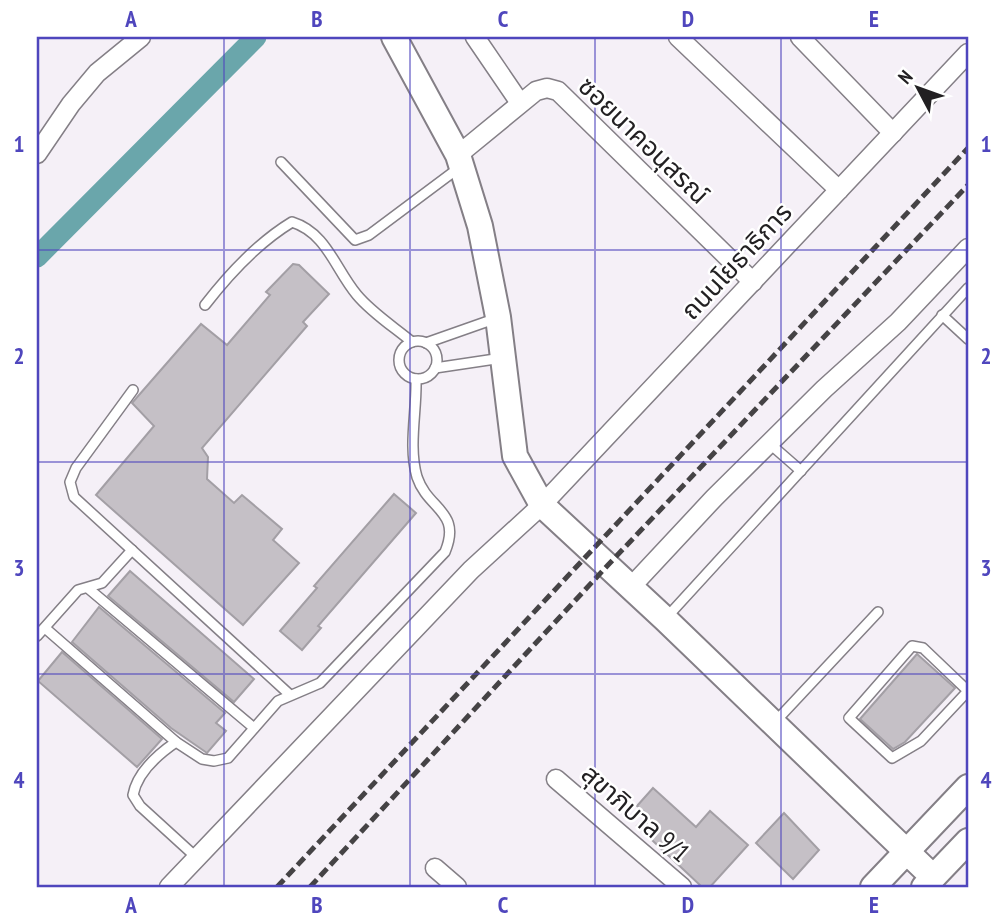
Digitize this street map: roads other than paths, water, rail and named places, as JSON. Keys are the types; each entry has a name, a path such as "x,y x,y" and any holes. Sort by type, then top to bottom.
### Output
{"street":[{"path":"37,154 71,104 97,73 141,37"},
{"path":"475,37 520,103"},
{"path":"678,37 838,190"},
{"path":"800,37 893,133"},
{"path":"395,39 460,160 480,226 498,317 515,456 542,505 666,618 906,852 934,884 968,841"},
{"name":"ถนนโยธาธิการ","path":"169,887 471,570 542,505 968,53"},
{"name":"ซอยนาคอนุสรณ์","path":"460,160 520,103 537,91 547,88 558,92 753,282"},
{"path":"630,588 769,443 898,322 968,248"},
{"name":"สุขาภิบาล 9/1","path":"556,779 682,887"},
{"path":"873,887 968,787"},
{"path":"435,868 457,887"}],"lane":[{"path":"281,162 355,240 369,235 460,160"},
{"path":"205,304 222,283 277,231 292,222 304,226 322,242 358,296 412,342 426,343 498,317"},
{"path":"666,618 968,288"},
{"path":"942,315 968,339"},
{"path":"412,342 401,351 399,359 403,372 416,379 424,378 435,369 503,358"},
{"path":"426,343 436,354 435,369"},
{"path":"45,628 176,742 202,759 214,761 228,758 278,701 289,694 320,683 445,552 452,535 447,517 418,479 412,453 416,379"},
{"path":"133,390 76,468 69,482 74,497 289,694"},
{"path":"769,443 801,471"},
{"path":"37,636 78,590 89,589 102,583 132,550"},
{"path":"89,589 254,728"},
{"path":"774,723 878,612"},
{"path":"912,646 923,648 968,691 921,741 892,758 849,718 912,646"},
{"path":"176,742 164,750 135,781 133,795 140,806 197,858"}],"waterway":[{"path":"37,257 256,37"}],"railway":[{"path":"277,887 968,148"},
{"path":"310,887 608,565 968,185"}]}
